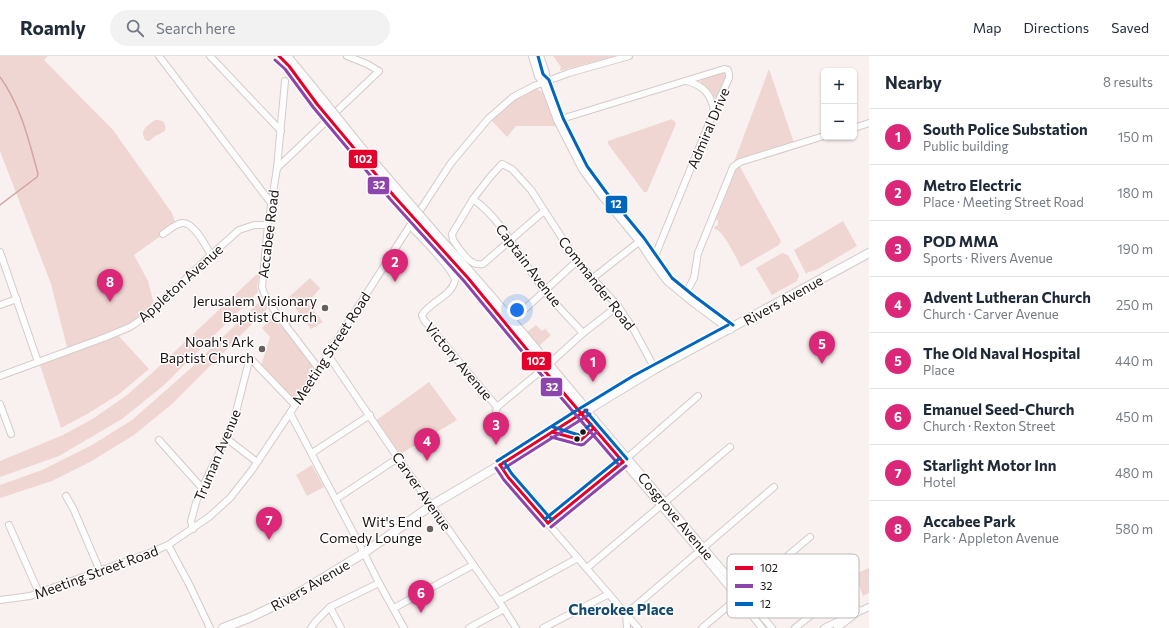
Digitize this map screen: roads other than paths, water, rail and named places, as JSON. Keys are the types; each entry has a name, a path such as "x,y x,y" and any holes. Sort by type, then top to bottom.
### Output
{"main road":[{"name":"Cosgrove Avenue","path":"279,56 320,102 394,196 473,274 513,320 546,367"},
{"name":"Cosgrove Avenue","path":"287,56 320,102"},
{"path":"533,56 539,76 544,82 558,120 583,169 602,195 640,241 668,281 730,328"},
{"path":"539,56 545,73 544,82"},
{"name":"Cosgrove Avenue","path":"439,242 468,278 584,412"},
{"name":"Rivers Avenue","path":"223,628 249,618 280,603 364,553 432,506 655,369 869,253"}],"street":[{"path":"159,56 271,203"},
{"path":"210,56 281,131"},
{"path":"277,168 379,70 347,56"},
{"name":"Meeting Street Road","path":"0,600 30,596 100,572 168,545 209,517 230,498 257,462 319,369 451,163 488,119 513,97 534,86 569,73 630,56"},
{"name":"Admiral Drive","path":"558,120 728,70 730,74 729,78 653,261"},
{"name":"Accabee Road","path":"285,81 277,168 268,225 262,274 262,287 274,310 319,369"},
{"path":"687,81 698,84 708,94 712,101 714,111"},
{"path":"857,127 869,123"},
{"path":"685,295 694,278 698,253 733,167 740,162 821,137"},
{"name":"Commander Road","path":"473,199 502,164 512,169 531,190 577,261 618,306 634,330 655,369"},
{"path":"473,199 452,234 453,240 472,263 483,264 544,211"},
{"name":"Captain Avenue","path":"473,199 484,207 503,230 544,290 583,333"},
{"path":"162,234 184,222 193,227 211,255"},
{"name":"Appleton Avenue","path":"0,376 116,333 138,322 148,315 239,230 254,225 268,225"},
{"name":"Victory Avenue","path":"410,226 435,253 455,280 452,289 426,309 422,315 424,320 497,409 546,367"},
{"path":"593,278 640,241"},
{"path":"0,252 38,362"},
{"path":"513,320 577,261"},
{"path":"0,305 16,299"},
{"path":"546,367 583,333 618,306"},
{"name":"Carver Avenue","path":"328,355 398,458 499,601 516,628"},
{"name":"Truman Avenue","path":"193,529 193,514 202,488 235,416 249,361 252,360 295,405"},
{"path":"548,523 625,460 698,396"},
{"path":"0,404 11,434"},
{"name":"Cosgrove Avenue","path":"584,412 727,579"},
{"path":"290,413 404,628"},
{"path":"312,453 370,415"},
{"path":"226,438 257,462"},
{"path":"159,440 202,488"},
{"path":"587,568 730,446"},
{"path":"336,499 398,458"},
{"path":"500,465 508,477 638,628"},
{"path":"626,614 774,487"},
{"path":"66,496 73,508 100,572"},
{"path":"9,525 39,593"},
{"path":"790,554 810,537"},
{"path":"168,545 210,628"},
{"path":"499,601 578,558"},
{"path":"394,608 473,565"},
{"path":"311,628 330,607 379,583"},
{"path":"543,628 609,594"},
{"path":"330,607 341,628"},
{"path":"702,628 727,607"},
{"path":"859,612 869,607"},
{"path":"469,628 504,609"},
{"path":"626,614 627,628"},
{"name":"Cosgrove Avenue","path":"755,618 762,628"},
{"name":"Cosgrove Avenue","path":"762,618 772,628"},
{"path":"795,628 808,618"},
{"path":"824,628 845,618"},
{"path":"837,628 850,618"}],"waterway":[{"path":"0,77 14,100 19,112 28,136 38,174 37,177 0,205"}],"place":[{"name":"Metro Electric","path":"395,282"},
{"name":"Accabee Park","path":"110,302"},
{"name":"Jerusalem Visionary Baptist Church","path":"325,308"},
{"name":"Noah's Ark Baptist Church","path":"262,349"},
{"name":"The Old Naval Hospital","path":"822,364"},
{"name":"South Police Substation","path":"593,382"},
{"name":"POD MMA","path":"496,445"},
{"name":"Advent Lutheran Church","path":"427,461"},
{"name":"Wit's End Comedy Lounge","path":"430,529"},
{"name":"Starlight Motor Inn","path":"269,540"},
{"name":"Emanuel Seed-Church","path":"421,613"}],"district":[{"name":"Cherokee Place","path":"621,609"}]}
